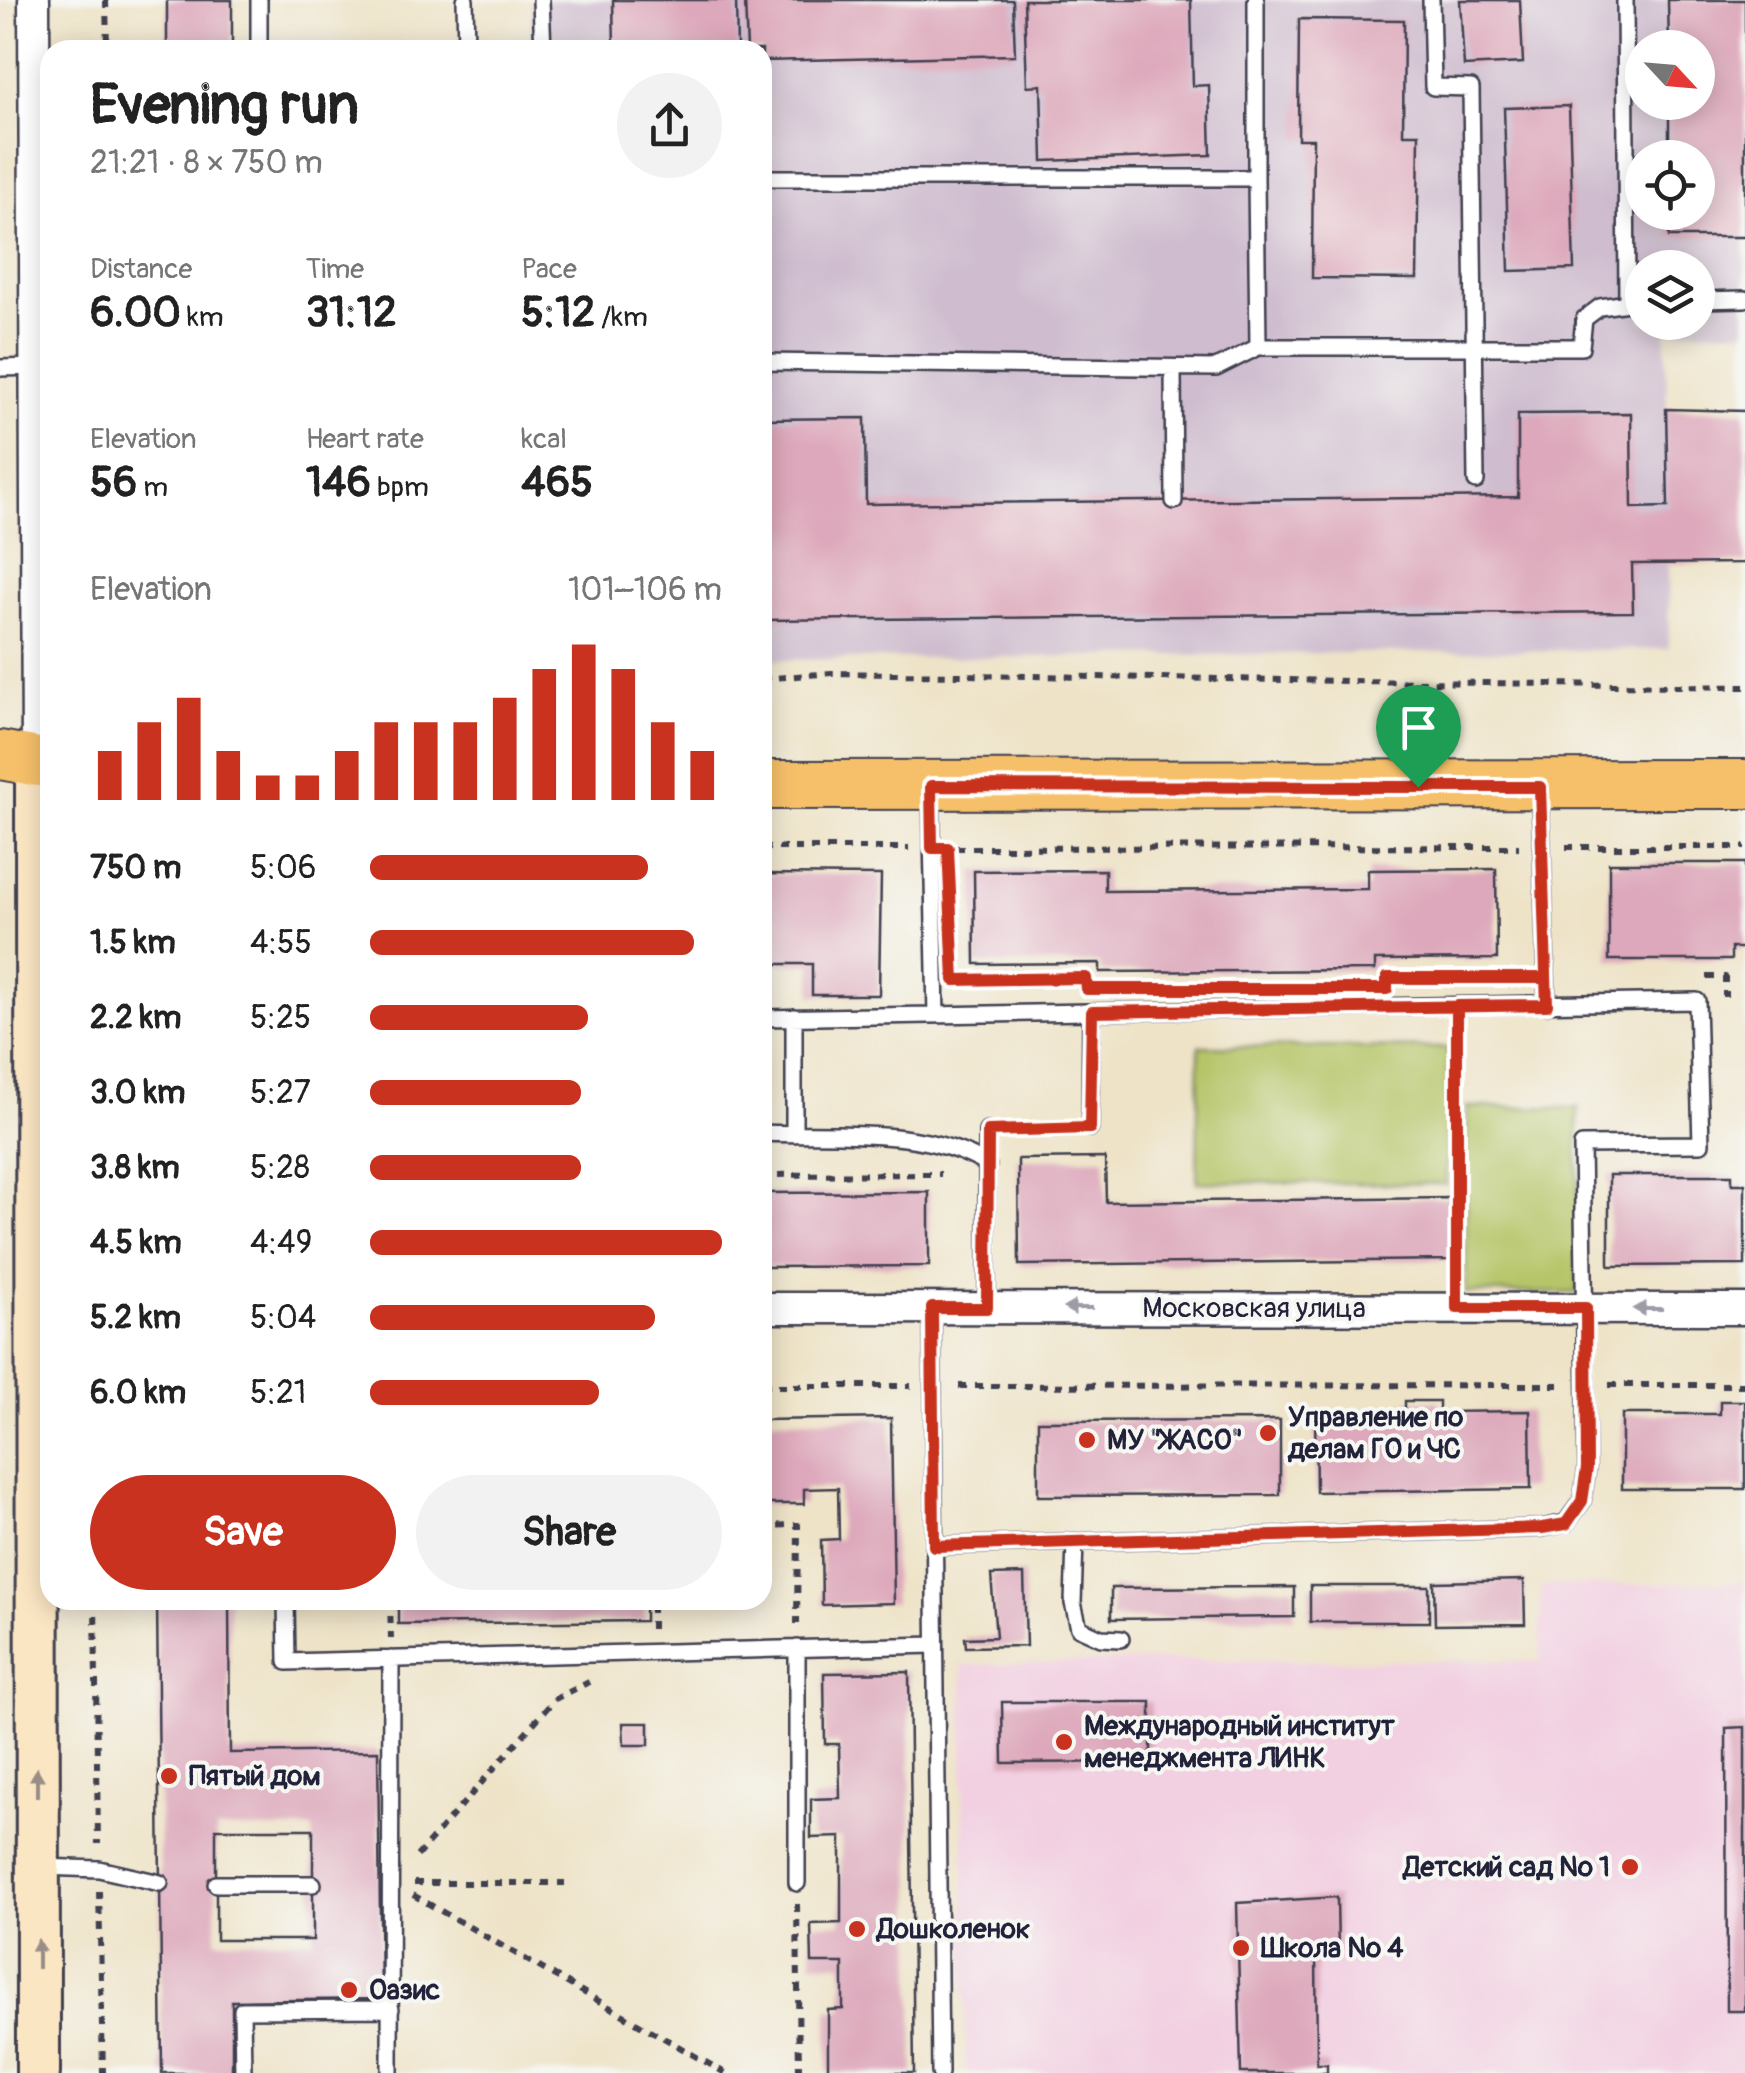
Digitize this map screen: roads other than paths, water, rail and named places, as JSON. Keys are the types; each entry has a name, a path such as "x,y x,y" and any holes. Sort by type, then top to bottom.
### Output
{"main road":[{"path":"29,761 40,1232"},
{"path":"772,785 1745,784"},
{"path":"38,2073 40,1592"}],"street":[{"path":"34,0 40,189"},
{"path":"29,761 40,345"},
{"name":"Московская улица","path":"772,1308 1745,1309"}],"lane":[{"path":"259,0 259,40"},
{"path":"466,0 466,40"},
{"path":"542,0 542,40"},
{"path":"1256,0 1258,347"},
{"path":"1430,0 1432,87 1471,88 1476,481"},
{"path":"1625,0 1633,250"},
{"path":"772,178 1256,178"},
{"path":"1715,300 1745,299"},
{"path":"772,362 1216,368 1258,347 1581,347 1584,319 1600,307 1625,303"},
{"path":"0,368 37,368"},
{"path":"1173,368 1174,501"},
{"path":"931,786 936,1014"},
{"path":"1540,787 1547,1005"},
{"path":"772,1018 1697,1002 1701,1144 1582,1145 1587,1468 1582,1501 1566,1524 1542,1528 934,1546"},
{"path":"1090,1128 1092,1012"},
{"path":"794,1017 794,1134"},
{"path":"987,1308 988,1131"},
{"path":"772,1133 934,1142 967,1152 987,1169"},
{"path":"932,1308 940,2073"},
{"path":"1075,1542 1073,1603 1079,1628 1101,1638 1121,1639"},
{"path":"286,1610 287,1662 935,1645"},
{"path":"797,1648 797,1883"},
{"path":"390,2073 386,1883 391,1659"},
{"path":"38,1867 99,1870 160,1883"},
{"path":"216,1884 313,1884"},
{"path":"243,2073 242,2010 390,2008"}],"place":[{"name":"Управление по делам ГО и ЧС","path":"1268,1433"},
{"name":"МУ \"ЖАСО\"","path":"1087,1440"},
{"name":"Международный институт менеджмента ЛИНК","path":"1064,1742"},
{"name":"Пятый дом","path":"169,1776"},
{"name":"Детский сад № 1","path":"1630,1867"},
{"name":"Дошколенок","path":"857,1929"},
{"name":"Школа № 4","path":"1241,1948"},
{"name":"Оазис","path":"349,1990"}]}
